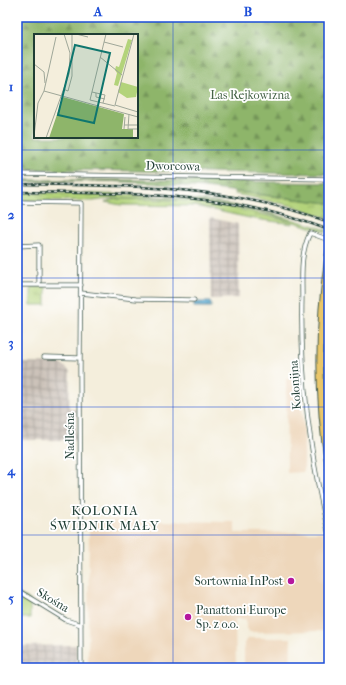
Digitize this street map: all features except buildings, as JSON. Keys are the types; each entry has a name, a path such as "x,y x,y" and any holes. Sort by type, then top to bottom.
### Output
{"highway":[{"path":"329,253 323,298 320,350 322,408 329,467"}],"street":[{"name":"Dworcowa","path":"17,174 329,179"},
{"name":"Nadleśna","path":"17,202 81,203 81,668"},
{"name":"Kolonijna","path":"329,240 310,233 302,260 301,311 304,384 312,455 329,535"},
{"path":"17,246 39,245 39,285"},
{"path":"17,285 81,285"},
{"path":"81,293 136,299 194,300"},
{"path":"44,357 80,358"},
{"name":"Skośna","path":"17,590 66,620 81,625"}],"shaded area":[{"path":"210,218 238,224 239,298 211,299"},
{"path":"17,363 62,364 70,372 69,408 76,409 77,440 17,440"},
{"path":"286,379 299,379 304,428 304,472 287,473"},
{"path":"89,520 235,522 235,533 325,532 329,554 329,631 249,632 248,629 246,629 246,619 235,619 236,668 88,668"},
{"path":"249,638 291,638 290,668 244,668 244,643"},
{"path":"76,645 77,668 17,668 17,646"}],"green space":[{"name":"Las Rejkowizna","path":"17,17 329,17 329,174 17,169"},
{"path":"17,180 157,180 329,183 329,203 151,183 99,181 17,182"},
{"path":"17,192 126,195 191,199 225,204 259,211 327,230 326,232 258,211 208,202 149,197 132,199 116,198 93,201 17,200"},
{"path":"235,192 329,203 328,218 293,206 235,194"},
{"path":"116,199 152,199 203,202 253,212 292,222 293,224 254,219 195,206 121,205 105,202"},
{"path":"329,276 329,453 325,408 323,343"},
{"path":"31,287 46,287 46,305 31,305"},
{"path":"19,594 30,600 30,618 17,618"}],"water":[{"path":"194,302 211,302 211,307 194,307"}],"railway":[{"path":"17,184 97,185 213,194 252,200 329,222"},
{"path":"17,192 135,194 182,197 268,211 329,230"}],"place":[{"name":"Sortownia InPost","path":"291,581"},
{"name":"Panattoni Europe Sp. z o.o.","path":"188,617"}],"district":[{"name":"KOLONIA ŚWIDNIK MAŁY","path":"105,518"}]}
